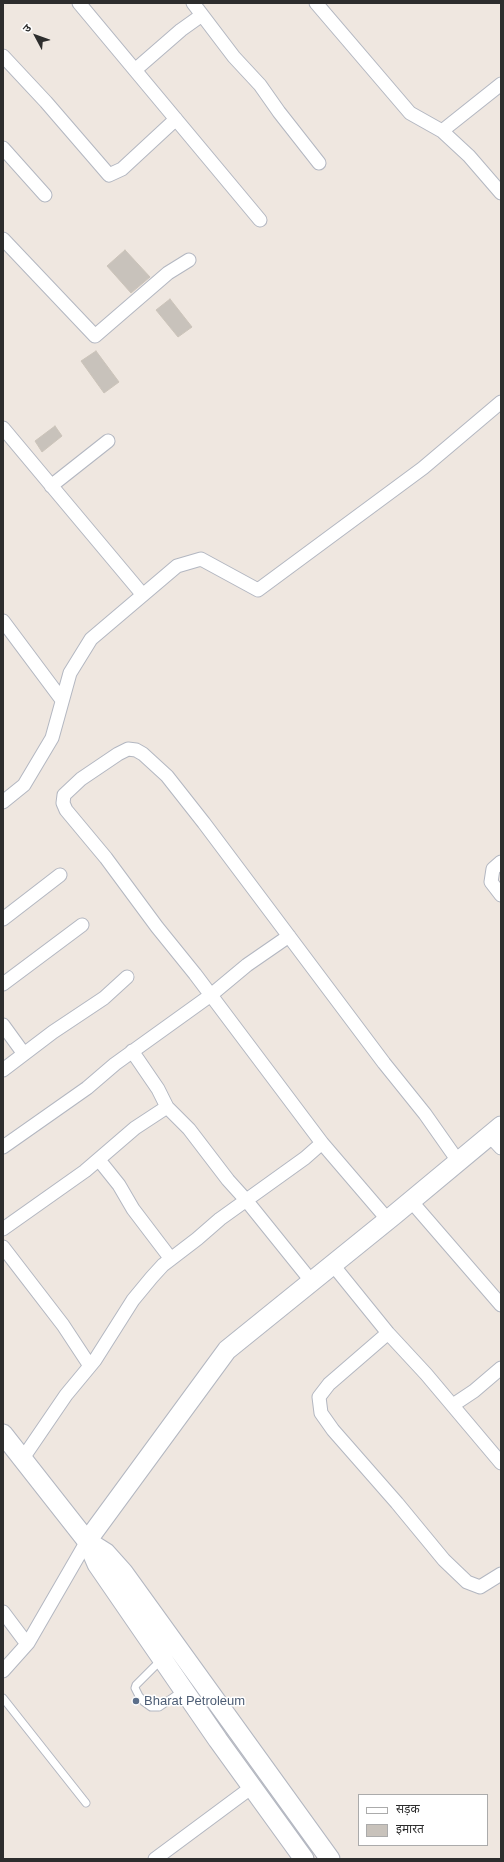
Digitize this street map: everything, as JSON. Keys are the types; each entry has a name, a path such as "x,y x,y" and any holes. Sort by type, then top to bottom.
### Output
{"street":[{"path":"79,3 260,220"},
{"path":"193,3 234,57 260,85 279,112 320,163"},
{"path":"316,3 410,113 442,131 469,156 501,193"},
{"path":"135,70 202,15"},
{"path":"3,56 46,102 109,175 122,169 176,119"},
{"path":"442,131 501,84"},
{"path":"3,148 45,195"},
{"path":"3,239 95,336 168,273 189,260"},
{"path":"3,802 24,785 52,738 70,673 91,639 177,566 201,559 258,590 423,468 501,402"},
{"path":"3,428 143,595"},
{"path":"51,486 108,441"},
{"path":"3,621 62,700"},
{"path":"388,1220 322,1143 106,858 66,810 63,803 64,794 81,780 128,749 136,750 143,754 167,776 384,1063 425,1114 458,1161"},
{"path":"501,862 493,869 491,882 501,896"},
{"path":"3,920 60,875"},
{"path":"3,984 82,925"},
{"path":"3,1147 87,1088 132,1051 211,995 248,965 289,936"},
{"path":"3,1070 104,998 127,978"},
{"path":"3,1025 24,1054"},
{"path":"132,1051 158,1089 168,1107 188,1129 312,1282"},
{"path":"3,1229 53,1195 99,1160 135,1128 168,1107"},
{"path":"3,1671 28,1644 87,1541 227,1350 388,1220 458,1161 497,1136"},
{"path":"23,1458 66,1395 90,1366 133,1300 152,1277 220,1219 305,1158 322,1143"},
{"path":"99,1160 119,1185 133,1209 171,1260"},
{"path":"411,1201 501,1305"},
{"path":"3,1248 64,1325 90,1366"},
{"path":"332,1265 388,1333 453,1405 501,1463"},
{"path":"388,1333 329,1384 319,1397 321,1413 350,1451 397,1503 444,1560 467,1582 480,1587 501,1574"},
{"path":"453,1405 474,1391 501,1368"},
{"path":"3,1434 87,1541 97,1564 252,1787 304,1859"},
{"path":"87,1541 106,1553 123,1572 330,1859"},
{"path":"3,1612 28,1644"},
{"path":"155,1859 268,1775"}],"lane":[{"path":"162,1658 136,1685 135,1688 139,1696 151,1707 159,1707 184,1690"},
{"path":"3,1698 86,1803"}],"building":[{"path":"125,250 150,277 131,293 107,266"},
{"path":"170,299 192,327 178,337 156,310"},
{"path":"96,351 119,382 104,393 81,361"},
{"path":"55,426 62,436 42,452 35,441"}],"place":[{"name":"Bharat Petroleum","path":"136,1701"}]}
